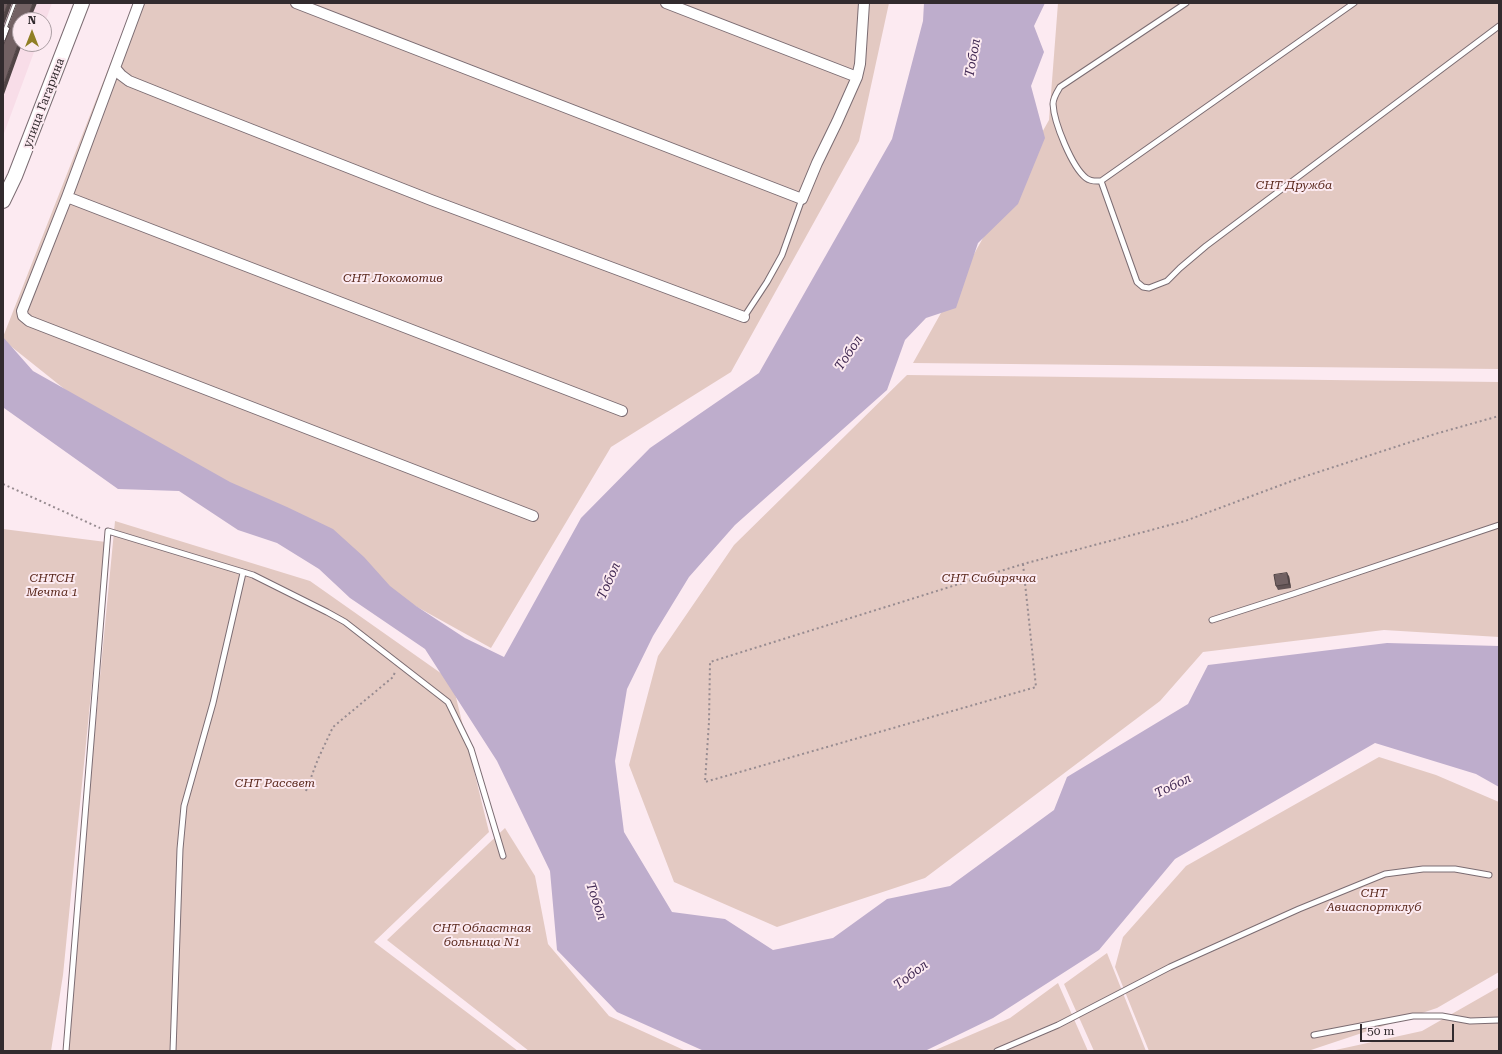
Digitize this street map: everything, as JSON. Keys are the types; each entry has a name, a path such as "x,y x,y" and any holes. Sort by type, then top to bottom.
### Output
{"main road":[{"name":"улица Гагарина","path":"3,201 15,176 82,3"}],"street":[{"path":"139,3 67,196 22,311 23,316 29,321 533,516"},
{"path":"296,3 802,199 817,162 857,77 860,64 864,3"},
{"path":"666,3 857,77"},
{"path":"115,68 120,75 129,81 189,105 431,200 744,317"},
{"path":"67,196 622,411"}],"lane":[{"path":"3,37 16,3"},
{"path":"1186,3 1060,87 1056,94 1053,103 1064,142 1074,161 1087,179 1092,181 1101,181 1354,3"},
{"path":"1101,181 1137,282 1143,287 1149,288 1155,286 1167,280 1206,246 1499,26"},
{"path":"744,317 767,282 782,255 802,199"},
{"path":"1212,620 1301,592 1499,525"},
{"path":"66,1051 108,531 253,576 333,616 344,622 448,702 471,749 503,856"},
{"path":"173,1051 180,849 184,806 213,703 243,573"},
{"path":"997,1051 1058,1025 1170,967 1299,909 1385,874 1423,869 1455,869 1489,875"},
{"path":"1314,1035 1413,1016 1442,1016 1470,1021 1499,1020"}],"path":[{"path":"1023,564 1036,687 705,782 709,722 710,662 1023,564 1185,521 1297,479 1435,434 1499,416"},
{"path":"3,484 108,531"},
{"path":"306,791 318,759 333,727 393,677 399,664"}],"shaded area":[{"path":"3,3 52,3 49,12 12,12 12,52 34,52 3,136"}],"green space":[{"name":"СНТ Локомотив","path":"134,3 889,3 859,141 731,372 611,447 491,648 156,462 3,340"},
{"name":"СНТ Дружба","path":"1058,3 1499,3 1499,369 913,363 1049,120"},
{"name":"СНТ Сибирячка","path":"907,375 1499,382 1499,637 1384,630 1203,652 1160,701 925,878 777,927 674,882 629,765 658,656 734,545"},
{"name":"СНТ Рассвет","path":"115,521 310,581 452,681 489,832 374,942 518,1051 64,1051"},
{"name":"СНТСН Мечта 1","path":"3,529 106,542 63,975 51,1051 3,1051"},
{"name":"СНТ Авиаспортклуб","path":"1379,757 1436,775 1499,802 1499,972 1437,1008 1308,1051 1149,1051 1115,967 1123,937 1186,866"},
{"name":"СНТ Областная больница N1","path":"505,828 535,876 548,944 609,1016 686,1051 529,1051 387,940"},
{"path":"1107,953 1146,1051 1094,1051 1064,984"},
{"path":"1058,983 1088,1051 933,1051 1010,1018"},
{"path":"1499,987 1499,1051 1331,1051 1422,1031"}],"water":[{"name":"Тобол","path":"924,3 1045,3 1034,26 1044,52 1031,86 1045,138 1018,204 978,243 956,308 926,318 905,340 887,390 735,525 689,577 653,636 627,689 615,761 624,832 672,912 725,919 773,950 833,938 887,899 950,886 1054,810 1067,777 1188,704 1208,665 1387,643 1499,646 1499,787 1476,774 1375,743 1175,859 1099,950 993,1018 927,1050 704,1051 617,1012 557,950 550,871 497,761 425,649 350,598 319,569 277,543 238,530 179,491 118,489 4,408 3,337 33,371 230,482 333,529 364,557 390,586 416,606 465,638 504,657 581,518 650,448 759,373 892,139 923,21"}],"building":[{"path":"3,3 8,3 3,17"},
{"path":"17,3 33,3 30,12 14,12"},
{"path":"12,16 12,52 15,52 3,87 3,46 10,28 8,27"},
{"path":"1287,573 1289,584 1276,586 1274,575"}]}
